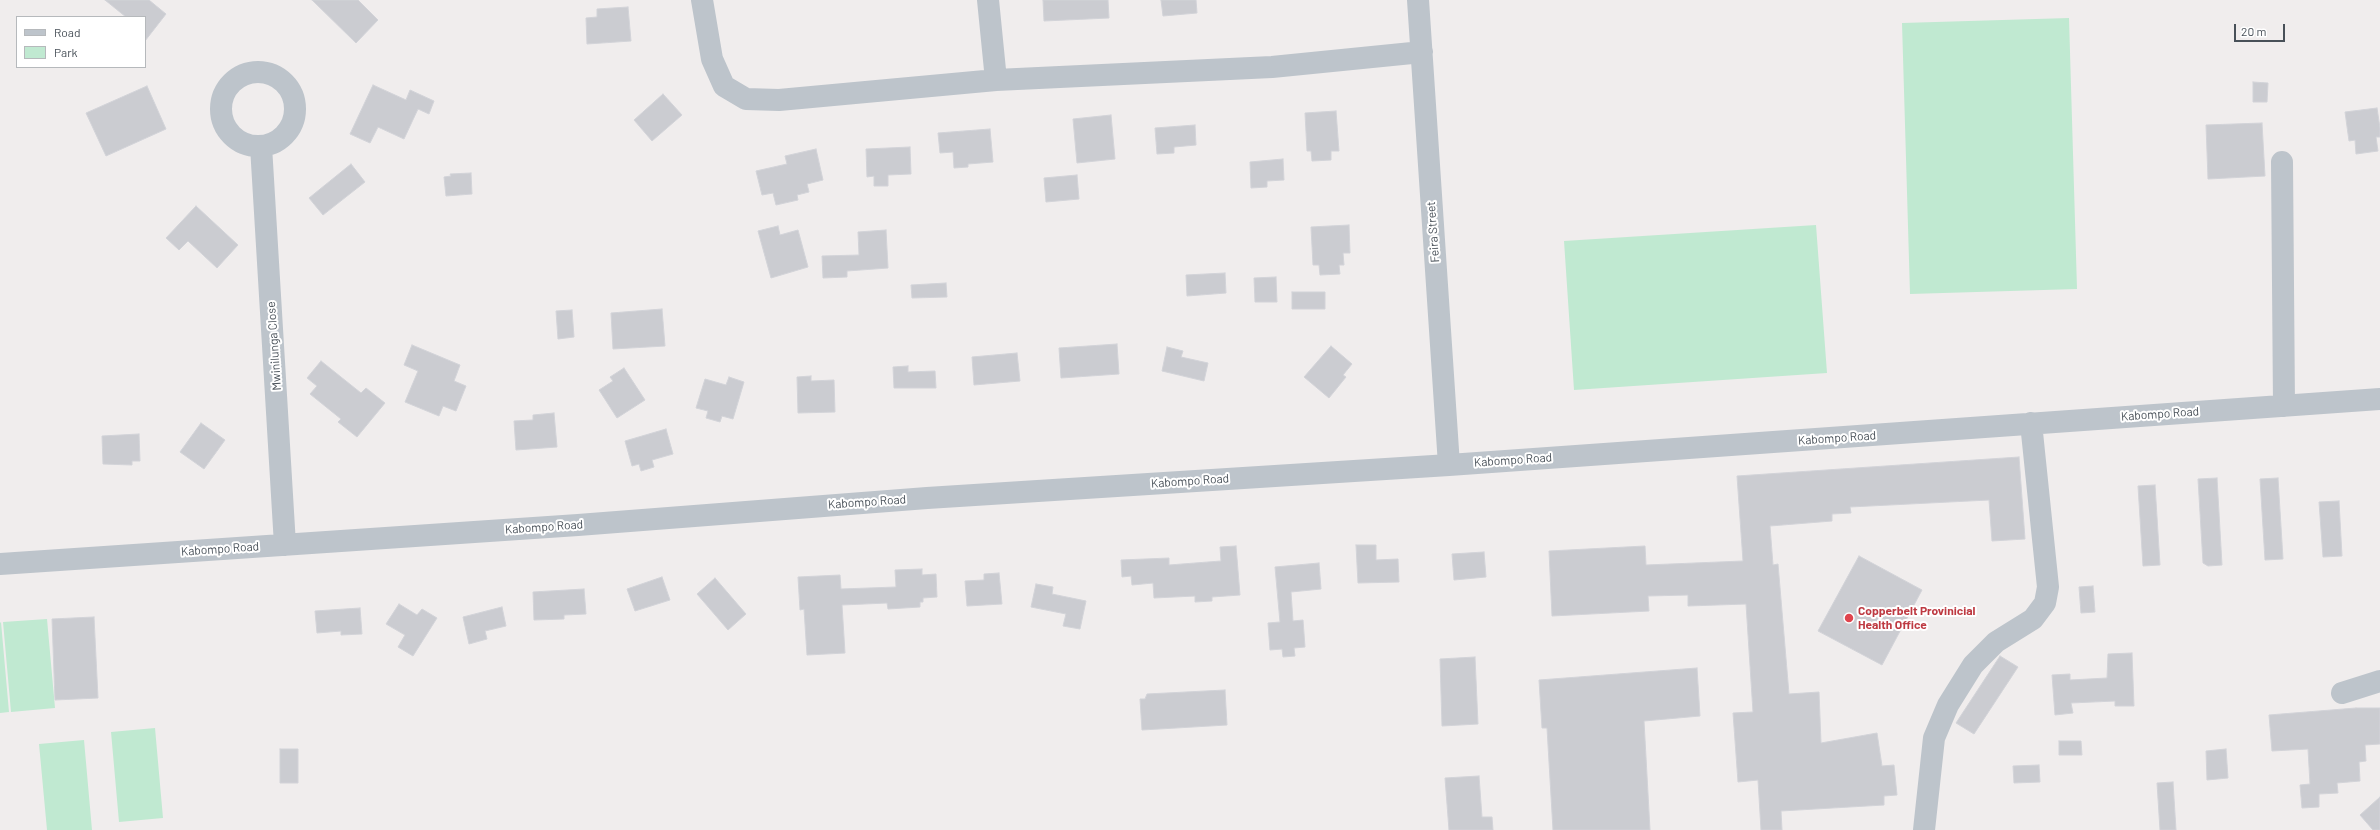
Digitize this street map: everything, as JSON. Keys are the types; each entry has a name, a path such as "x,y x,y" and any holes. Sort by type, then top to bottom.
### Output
{"street":[{"path":"702,0 712,59 724,86 746,99 779,100 996,80 1272,67 1422,52"},
{"path":"988,0 996,80"},
{"name":"Feira Street","path":"1418,0 1449,465"},
{"name":"Mwinilunga Close","path":"261,146 285,545"},
{"path":"2282,162 2284,406"},
{"name":"Kabompo Road","path":"0,564 285,545 942,497 1449,465 2380,399"},
{"path":"1924,830 1934,738 1948,705 1973,666 1996,642 2033,619 2045,603 2048,587 2031,423"},
{"path":"2342,693 2380,681"}],"green space":[{"path":"2069,18 2077,289 1910,294 1902,23"},
{"path":"1816,225 1827,373 1574,390 1564,241"},
{"path":"47,619 55,708 11,712 3,622"},
{"path":"1,622 9,712 0,713 0,623"},
{"path":"155,728 163,818 119,822 111,732"},
{"path":"84,740 92,830 47,830 39,744"}],"building":[{"path":"105,0 149,0 166,14 146,40 146,16 125,16"},
{"path":"312,0 358,0 378,20 356,43"},
{"path":"1043,0 1108,0 1109,18 1044,21"},
{"path":"1161,0 1196,0 1197,13 1163,16"},
{"path":"628,7 631,41 587,44 586,18 597,17 597,9"},
{"path":"2253,82 2268,83 2267,102 2253,102"},
{"path":"373,85 406,100 410,90 434,101 429,114 418,109 404,139 378,127 370,143 350,134"},
{"path":"147,86 166,129 106,156 86,113"},
{"path":"663,94 682,115 652,141 634,120"},
{"path":"2377,108 2380,128 2380,137 2376,137 2378,151 2356,154 2355,140 2349,141 2345,112"},
{"path":"1336,111 1339,151 1331,151 1331,160 1312,161 1311,151 1307,151 1305,113"},
{"path":"1111,115 1115,159 1077,163 1073,119"},
{"path":"2262,123 2265,176 2208,179 2206,125"},
{"path":"1195,125 1196,145 1174,147 1174,153 1157,154 1155,128"},
{"path":"990,129 993,162 968,164 968,167 954,168 953,152 940,153 938,133"},
{"path":"910,147 911,174 888,175 888,186 874,186 874,176 867,177 866,149"},
{"path":"816,149 823,180 807,184 809,192 797,195 798,200 776,205 773,193 762,195 756,171 787,164 785,156"},
{"path":"1283,159 1284,180 1267,181 1267,187 1251,188 1250,162"},
{"path":"351,164 365,182 323,215 309,198"},
{"path":"471,173 472,194 446,196 444,177 451,176 450,174"},
{"path":"1077,175 1079,199 1046,202 1044,178"},
{"path":"196,206 238,245 217,268 188,241 179,250 166,238"},
{"path":"1349,225 1350,253 1343,253 1344,265 1339,265 1340,274 1320,275 1319,265 1313,265 1311,227"},
{"path":"778,226 780,235 798,230 808,267 771,278 758,231"},
{"path":"886,230 888,268 847,271 847,277 823,278 822,256 859,255 858,232"},
{"path":"1225,273 1226,293 1187,296 1186,275"},
{"path":"1276,277 1277,302 1255,302 1254,278"},
{"path":"946,283 947,297 912,298 911,285"},
{"path":"1292,292 1325,292 1325,309 1292,309"},
{"path":"662,309 665,346 613,349 611,313"},
{"path":"572,310 574,337 558,339 556,311"},
{"path":"1117,344 1119,374 1061,378 1059,348"},
{"path":"412,345 460,365 454,381 466,386 456,411 443,406 439,416 405,402 418,371 404,365"},
{"path":"1331,346 1352,364 1343,375 1346,377 1329,398 1304,377"},
{"path":"1167,347 1183,351 1181,357 1208,363 1204,381 1162,371"},
{"path":"1017,353 1020,381 974,385 972,357"},
{"path":"321,361 361,393 366,388 385,403 357,437 338,422 341,419 310,394 317,386 307,378"},
{"path":"908,366 908,372 935,371 936,388 894,388 893,367"},
{"path":"624,368 645,400 617,418 599,390 613,381 610,377"},
{"path":"811,376 811,381 834,380 835,412 798,413 797,377"},
{"path":"729,377 744,382 733,419 722,416 720,422 706,418 708,411 696,408 705,379 726,385"},
{"path":"554,413 557,447 516,450 514,421 533,420 533,415"},
{"path":"201,423 225,440 204,469 180,452"},
{"path":"666,429 673,454 652,460 654,467 641,471 639,464 632,466 625,441"},
{"path":"139,434 140,461 132,461 132,465 103,464 102,436"},
{"path":"2019,457 2025,539 1992,541 1989,500 1850,507 1851,513 1832,514 1832,521 1770,526 1773,565 1778,564 1789,694 1819,692 1821,743 1877,733 1882,766 1894,765 1897,795 1884,796 1884,805 1781,811 1782,830 1761,830 1758,780 1738,782 1733,713 1753,712 1746,604 1688,606 1688,595 1648,596 1649,611 1552,616 1549,551 1645,546 1646,565 1743,561 1737,476"},
{"path":"2217,478 2222,565 2208,566 2203,563 2198,479"},
{"path":"2278,478 2283,559 2265,560 2260,479"},
{"path":"2155,485 2160,565 2143,566 2138,486"},
{"path":"2339,501 2342,556 2323,557 2319,502"},
{"path":"1356,545 1376,545 1376,560 1398,559 1399,582 1358,583"},
{"path":"1236,546 1240,595 1212,597 1212,601 1195,602 1195,596 1154,598 1153,583 1132,585 1131,576 1122,577 1121,560 1169,558 1169,565 1221,561 1220,547"},
{"path":"1484,552 1486,577 1454,580 1452,554"},
{"path":"1859,556 1922,590 1882,665 1818,631"},
{"path":"1319,563 1321,589 1291,592 1293,621 1303,620 1305,647 1294,648 1295,656 1283,657 1282,649 1270,650 1268,623 1280,622 1275,567"},
{"path":"922,569 922,575 936,574 937,597 923,598 923,602 920,602 920,607 888,609 887,603 842,605 845,653 807,655 804,609 800,610 798,577 840,575 841,589 896,587 895,570"},
{"path":"999,573 1002,604 967,606 965,581 984,580 984,574"},
{"path":"662,577 670,600 635,611 627,589"},
{"path":"715,578 746,614 728,630 697,594"},
{"path":"1036,584 1053,587 1052,594 1086,601 1080,629 1063,626 1066,614 1031,607"},
{"path":"2093,586 2095,612 2081,613 2079,587"},
{"path":"584,589 586,614 564,615 564,619 534,620 533,592"},
{"path":"399,604 417,615 422,609 437,618 413,656 398,647 405,635 386,624"},
{"path":"502,607 506,626 485,631 487,639 469,644 463,617"},
{"path":"360,608 362,634 341,635 341,631 317,633 315,611"},
{"path":"94,617 98,698 55,700 52,619"},
{"path":"2132,653 2134,706 2115,706 2115,701 2071,703 2073,713 2055,715 2052,675 2070,674 2070,680 2107,678 2108,654"},
{"path":"2000,656 2018,667 1974,734 1956,723"},
{"path":"1475,657 1478,724 1442,726 1440,659"},
{"path":"1697,668 1700,716 1644,721 1650,830 1553,830 1547,728 1542,728 1539,680"},
{"path":"1225,690 1227,725 1142,730 1140,699 1145,699 1147,694"},
{"path":"2356,708 2380,708 2380,744 2365,745 2366,761 2359,762 2360,781 2337,783 2338,793 2319,794 2319,807 2302,808 2300,785 2310,784 2308,749 2272,751 2269,715"},
{"path":"2059,741 2081,741 2082,755 2059,755"},
{"path":"280,749 298,749 298,783 280,783"},
{"path":"2226,749 2228,778 2207,780 2206,751"},
{"path":"2039,765 2040,782 2014,783 2013,766"},
{"path":"1479,776 1482,817 1492,817 1493,830 1449,830 1445,778"},
{"path":"2173,782 2176,830 2160,830 2157,783"},
{"path":"2380,797 2380,830 2373,830 2360,815"}],"place":[{"name":"Copperbelt Provinicial Health Office","path":"1849,618"}]}
